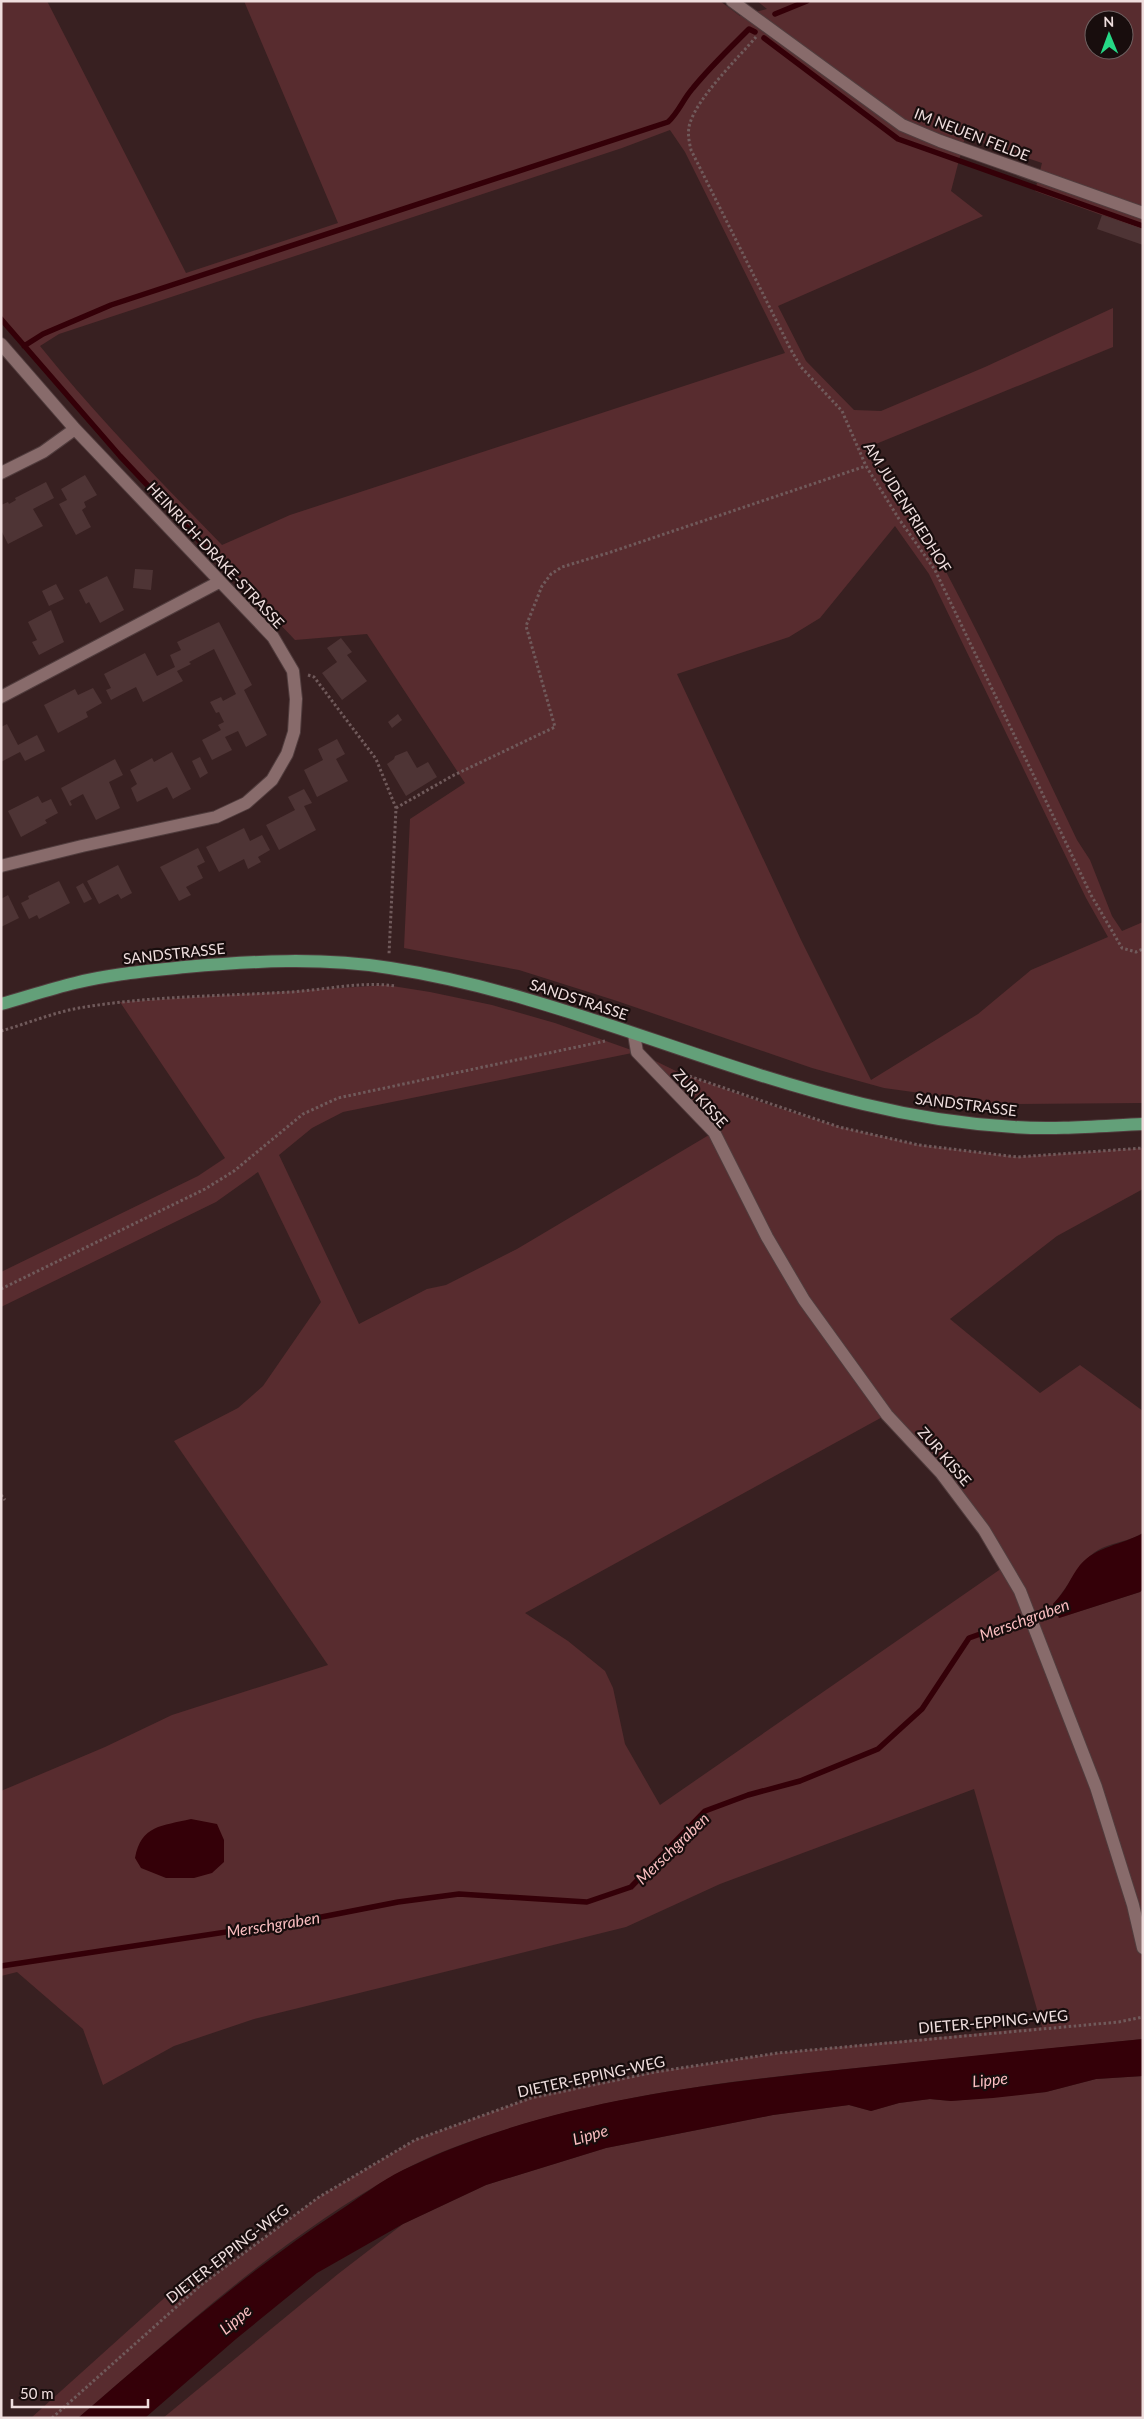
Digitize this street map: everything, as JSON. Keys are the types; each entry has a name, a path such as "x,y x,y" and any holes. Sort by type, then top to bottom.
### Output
{"main road":[{"name":"SANDSTRASSE","path":"1,1004 76,982 144,971 257,960 327,962 388,967 452,980 536,1002 854,1102 938,1119 1015,1127 1143,1124"}],"street":[{"name":"IM NEUEN FELDE","path":"732,1 902,125 940,141 1143,213"},
{"name":"HEINRICH-DRAKE-STRASSE","path":"1,344 75,429 273,637 293,671 296,698 294,732 287,754 272,780 246,803 216,817 82,846 1,866"},
{"path":"1,474 42,452 75,429"},
{"path":"1,697 219,582"},
{"name":"ZUR KISSE","path":"634,1034 637,1052 714,1132 767,1237 804,1300 887,1415 941,1473 984,1530 1020,1591 1096,1787 1133,1905 1143,1948"}],"path":[{"name":"AM JUDENFRIEDHOF","path":"765,26 701,103 690,123 688,135 691,150 791,350 801,367 842,411 866,466 898,519 935,570 1091,895 1122,948 1136,952 1143,950"},
{"path":"396,808 452,776 556,727 526,626 542,586 551,574 562,567 866,466"},
{"path":"293,671 314,677 376,758 396,808 386,985"},
{"path":"1,1031 83,1007 120,1002 386,985 404,988"},
{"path":"1,1289 205,1189 234,1171 303,1114 338,1098 605,1041"},
{"path":"671,1069 764,1103 839,1127 920,1145 1017,1157 1143,1148"},
{"path":"1,1495 5,1500"},
{"name":"DIETER-EPPING-WEG","path":"52,2418 201,2285 319,2197 415,2140 442,2130 531,2098 655,2072 778,2053 1119,2022 1143,2017"}],"shaded area":[{"path":"1,1 47,1 186,273 338,223 244,1 720,1 740,16 767,9 757,1 1143,1 1143,230 1035,191 1042,163 965,137 951,191 983,216 778,306 806,361 854,410 881,411 985,367 1113,308 1113,347 871,446 886,478 934,551 961,600 1012,702 1077,840 1090,860 1112,916 1122,931 1143,922 1143,1103 1000,1104 884,1088 812,1068 617,1001 519,970 404,948 410,819 465,783 367,634 295,640 120,456 1,319","holes":["670,130 685,152 785,353 290,515 222,545 106,423 40,346 59,334 622,148","895,526 929,574 1086,898 1108,937 1031,970 978,1014 871,1080 801,940 677,674 789,637 820,618"]},
{"path":"386,985 492,1005 555,1023 637,1052 680,1073 764,1103 839,1127 919,1145 1017,1157 1143,1148 1143,1189 1057,1236 950,1319 1040,1393 1080,1365 1143,1411 1143,1533 1102,1548 1094,1553 1081,1566 1053,1604 1059,1618 1140,1592 1143,1589 1143,2039 715,2084 586,2108 543,2118 501,2131 410,2166 313,2226 232,2287 78,2418 31,2418 191,2274 201,2285 319,2197 415,2140 531,2098 655,2072 778,2053 1042,2027 974,1789 720,1884 626,1927 254,2019 174,2046 103,2085 83,2029 17,1972 1,1976 1,1791 105,1747 172,1715 328,1665 174,1441 238,1408 263,1386 321,1302 258,1172 216,1202 1,1307 1,1272 198,1176 225,1158 120,1002","holes":["637,1052 714,1132 517,1249 446,1285 427,1289 359,1324 279,1155 312,1128 343,1112","886,1415 984,1530 1005,1566 660,1805 625,1744 613,1688 605,1671 568,1641 525,1613"]},
{"path":"1143,2076 1143,2418 163,2418 338,2274 403,2224 486,2185 606,2148 773,2115 849,2105 871,2111 899,2103 930,2099 951,2101 1046,2092 1096,2079"}],"water":[{"path":"1143,1533 1143,1589 1140,1592 1059,1618 1053,1604 1062,1594 1080,1565 1101,1550"},
{"path":"191,1819 217,1824 224,1840 224,1862 212,1873 194,1878 166,1878 141,1868 135,1858 142,1839 148,1833 162,1826"},
{"name":"Lippe","path":"1143,2039 1143,2076 1096,2079 1046,2092 993,2098 951,2101 930,2099 899,2103 871,2111 849,2105 773,2115 606,2148 486,2185 403,2224 317,2273 236,2339 145,2418 78,2418 238,2284 305,2234 395,2174 457,2146 512,2127 568,2112 683,2089 799,2074"}],"building":[{"path":"1102,215 1143,229 1143,245 1097,229"},
{"path":"85,475 97,495 84,502 86,507 82,510 91,527 76,535 59,504 67,500 61,489"},
{"path":"46,482 54,498 33,509 43,526 8,544 1,530 1,505 8,502 9,504 16,500 15,498"},
{"path":"135,569 153,570 151,590 133,588"},
{"path":"107,576 124,610 100,623 89,602 86,604 79,590"},
{"path":"56,584 64,599 49,606 42,591"},
{"path":"51,610 64,642 39,655 32,642 37,640 28,622"},
{"path":"219,622 252,685 244,690 267,735 246,747 238,731 225,737 232,750 212,760 202,740 221,730 218,725 224,722 219,712 216,713 210,702 221,697 223,701 236,694 214,649 189,662 191,664 177,671 183,681 143,702 136,687 111,700 106,690 111,688 104,674 145,653 157,676 175,667 170,655 181,650 177,642"},
{"path":"341,638 352,652 347,655 367,681 342,700 322,673 337,662 327,648"},
{"path":"93,688 102,703 86,712 88,717 58,733 44,705 75,689 78,695"},
{"path":"398,714 402,720 392,728 388,722"},
{"path":"7,724 18,745 37,735 45,751 25,761 20,752 1,762 1,727"},
{"path":"337,739 345,754 336,759 348,781 317,797 304,770 323,760 318,749"},
{"path":"407,751 417,768 428,762 437,777 406,796 387,764 395,756"},
{"path":"172,752 191,789 173,799 167,787 137,802 131,788 137,784 130,770 152,758 154,762"},
{"path":"200,757 208,773 200,778 192,761"},
{"path":"115,759 123,775 109,782 120,808 96,820 83,794 70,801 72,805 70,806 61,788"},
{"path":"304,789 312,803 304,806 316,830 279,850 266,825 295,810 288,797"},
{"path":"38,796 42,803 51,799 58,813 45,820 47,823 21,837 8,811"},
{"path":"244,828 250,841 262,835 270,850 258,857 261,862 248,869 244,859 219,872 206,847"},
{"path":"198,848 205,862 197,866 203,878 186,887 191,895 179,901 160,867"},
{"path":"118,865 132,893 121,899 118,894 99,904 87,881"},
{"path":"59,881 70,903 39,919 37,915 29,919 21,903 29,899 28,896"},
{"path":"83,883 92,899 84,903 76,887"},
{"path":"8,895 19,918 1,927 1,899"}],"waterway":[{"path":"775,14 807,1"},
{"path":"24,346 43,334 111,305 668,122 690,92 720,58 749,29 755,32"},
{"path":"764,38 898,139 1143,226"},
{"path":"1,319 120,456 211,553"},
{"name":"Merschgraben","path":"1,1966 306,1920 398,1902 459,1894 587,1902 631,1887 705,1811 748,1795 800,1781 878,1749 922,1709 969,1638 1062,1605"}]}
